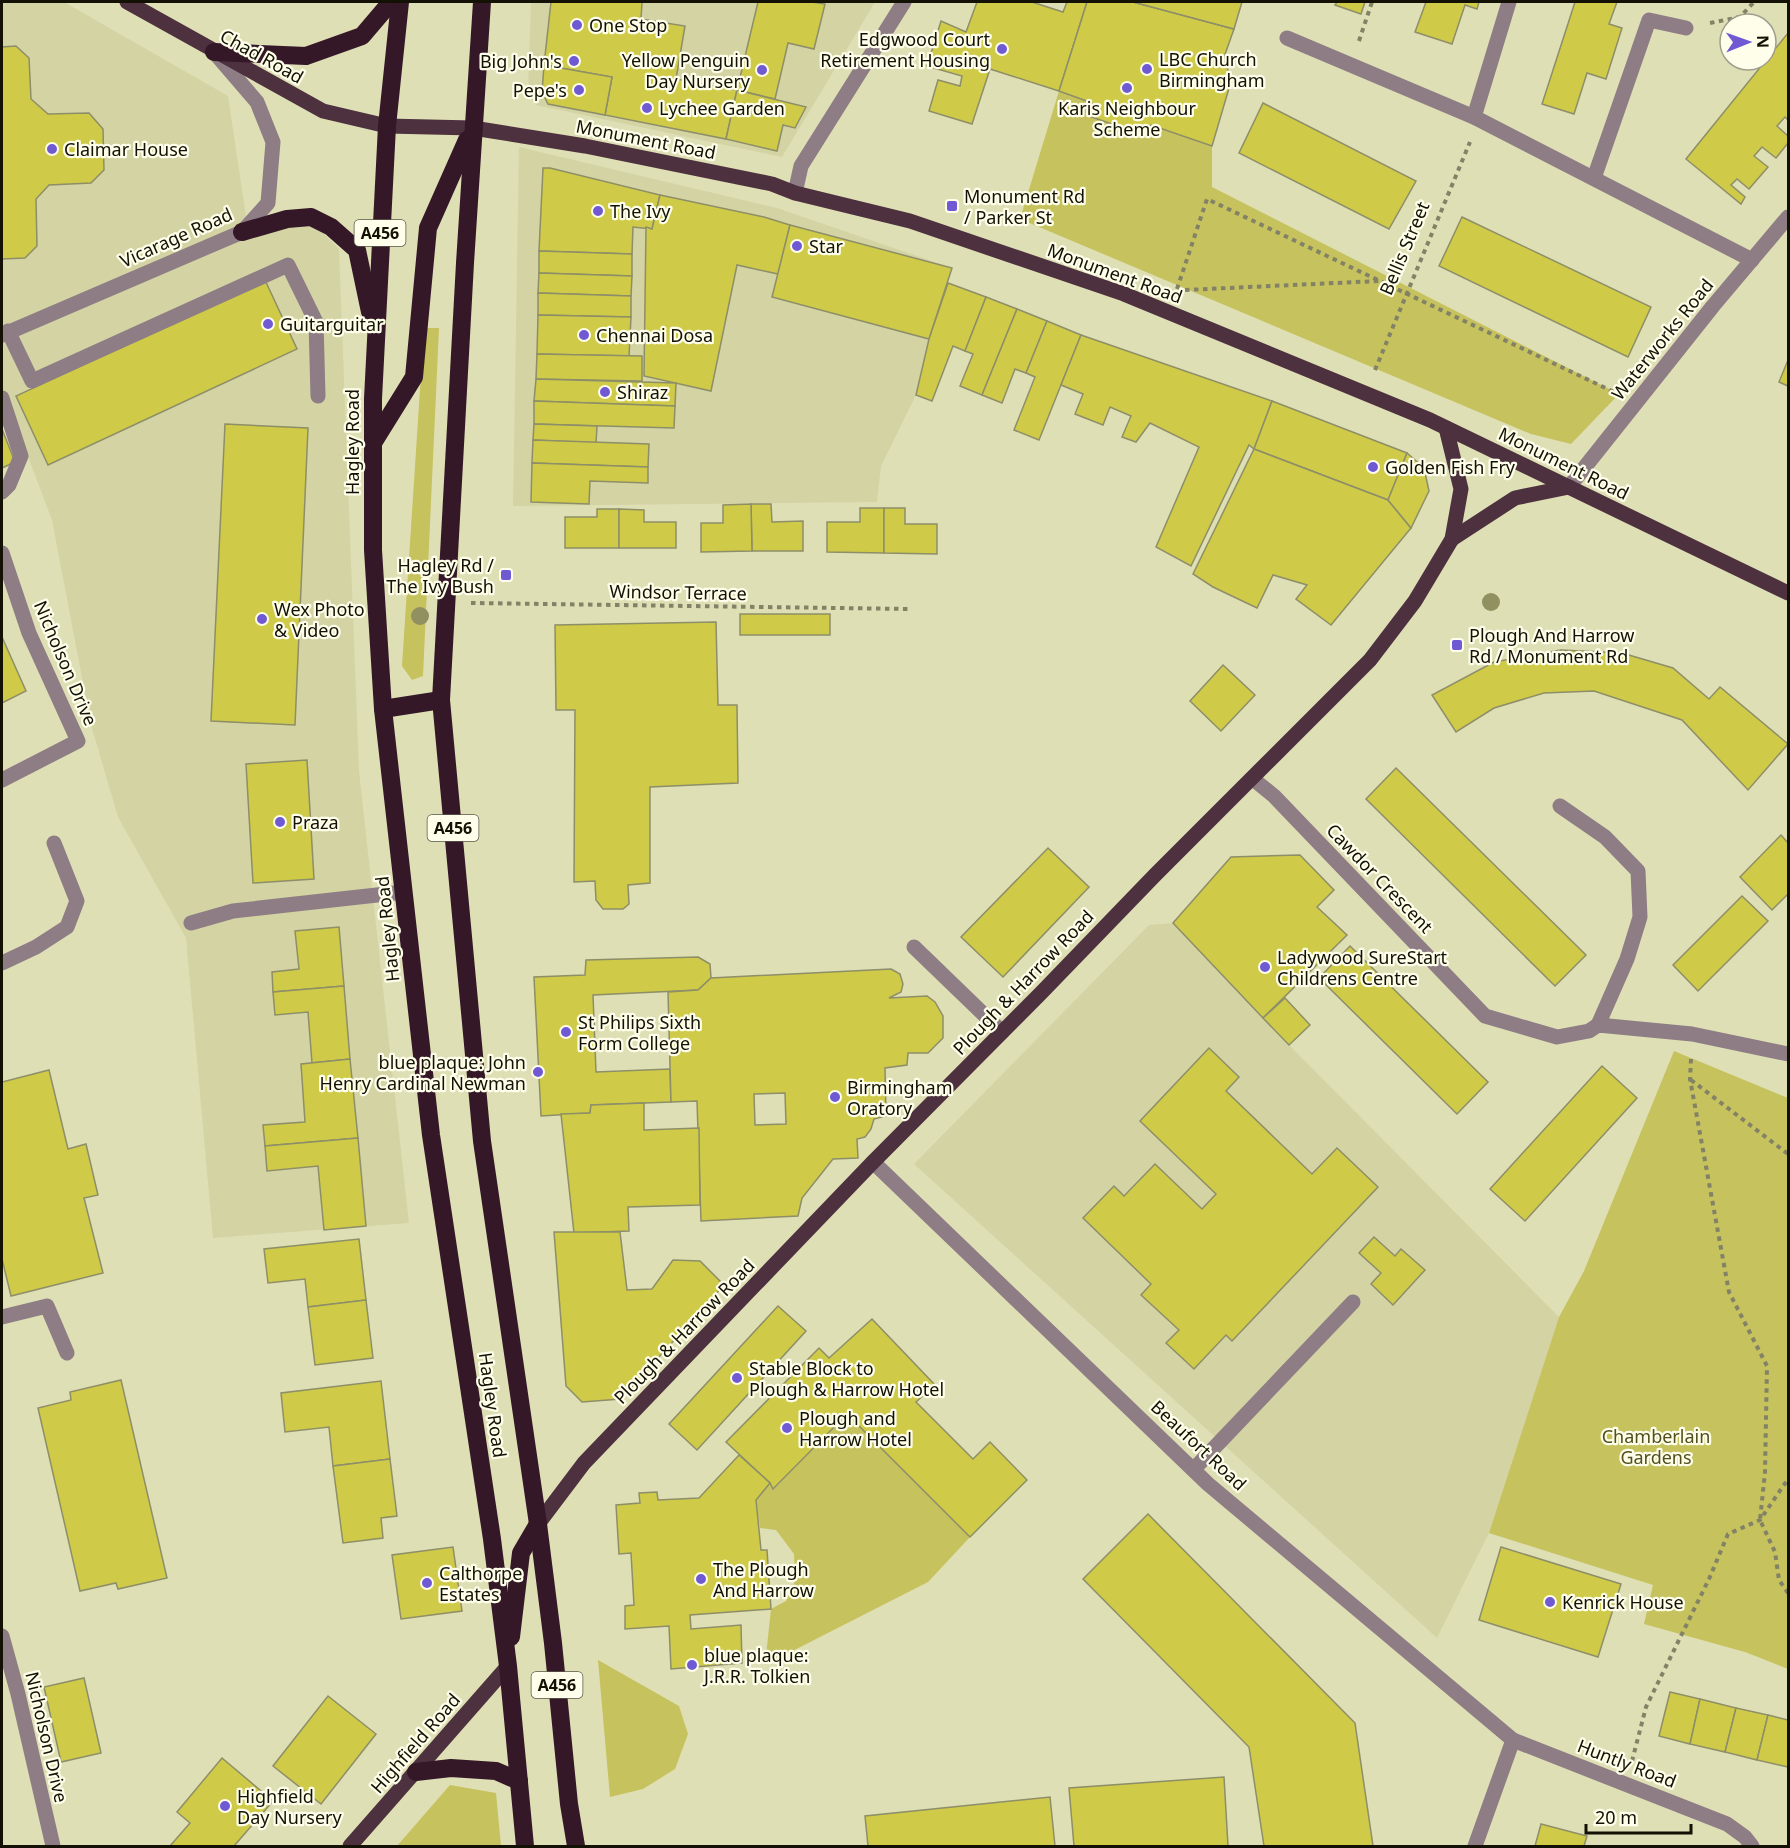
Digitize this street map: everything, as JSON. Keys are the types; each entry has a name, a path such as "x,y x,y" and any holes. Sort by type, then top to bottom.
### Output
{"highway":[{"path":"214,52 306,56 362,36 392,2"},
{"name":"Hagley Road","path":"400,2 387,126 375,340 372,445 373,550 383,710 431,1135 492,1539 508,1666 525,1846"},
{"name":"Hagley Road","path":"482,2 441,700 482,1141 538,1524 553,1643 569,1804 576,1846"},
{"path":"372,445 414,377 428,228 473,128"},
{"path":"242,232 287,219 311,217 331,227 357,250 375,340"},
{"path":"383,710 441,700"},
{"path":"508,1666 520,1553 538,1524"},
{"path":"492,1539 520,1553"},
{"path":"416,1772 451,1767 496,1771 519,1781"}],"main road":[{"name":"Chad Road","path":"126,2 323,111 387,126"},
{"name":"Monument Road","path":"387,126 473,128 620,153 772,184 795,193 910,221 1125,294 1365,393 1446,428 1788,593"},
{"name":"Plough & Harrow Road","path":"538,1524 584,1463 873,1162 1370,660 1415,601 1452,539 1461,489 1446,428"},
{"name":"Plough & Harrow Road","path":"1452,539 1515,498 1569,487"},
{"name":"Highfield Road","path":"350,1846 508,1666"}],"street":[{"path":"795,193 801,166 904,2"},
{"path":"1474,117 1509,2"},
{"path":"1594,178 1649,20 1686,28"},
{"path":"1287,38 1474,117 1752,260"},
{"name":"Vicarage Road","path":"5,333 242,232 268,203 273,142 257,102 214,52"},
{"name":"Waterworks Road","path":"1569,487 1788,218"},
{"path":"5,333 32,381 288,265 316,322 318,396"},
{"path":"2,398 21,456 9,484 2,492"},
{"name":"Nicholson Drive","path":"2,553 29,633 78,741 2,780"},
{"name":"Cawdor Crescent","path":"1253,779 1274,796 1485,1016 1557,1037 1589,1031 1598,1025 1692,1034 1788,1054"},
{"path":"1560,806 1605,837 1638,871 1640,916 1628,959 1598,1025"},
{"path":"2,963 36,947 67,927 77,901 54,843"},
{"path":"191,923 233,911 404,892"},
{"path":"914,947 1002,1032"},
{"name":"Beaufort Road","path":"873,1162 1194,1470 1513,1740"},
{"path":"1194,1470 1353,1302"},
{"path":"2,1317 47,1306 67,1353"},
{"name":"Nicholson Drive","path":"2,1636 18,1694 53,1846"},
{"path":"1475,1846 1513,1740"},
{"name":"Huntly Road","path":"1513,1740 1727,1824 1745,1837 1752,1846"}],"path":[{"path":"1351,65 1372,2"},
{"path":"1686,28 1740,17 1754,2"},
{"name":"Bellis Street","path":"1365,393 1469,145 1474,117"},
{"path":"1379,281 1176,291 1207,199 1636,402"},
{"name":"Windsor Terrace","path":"447,603 909,609"},
{"path":"1692,1034 1690,1079 1729,1292 1767,1366 1765,1472 1760,1520 1775,1552 1779,1580 1788,1593"},
{"path":"1690,1079 1788,1154"},
{"path":"1629,1770 1646,1707 1728,1534 1760,1520 1788,1479"}],"shaded area":[{"path":"2,2 64,2 228,96 248,230 312,222 339,249 359,771 409,1223 213,1238 186,938 118,817 91,725 52,520 2,388"},
{"path":"531,2 875,2 782,157 536,105 528,94"},
{"path":"519,147 777,208 952,268 929,339 916,395 881,466 877,502 513,506"},
{"path":"1173,923 1289,1045 1559,1317 1489,1533 1437,1638 914,1164 1149,925"}],"green space":[{"path":"1059,91 1092,103 1090,116 1137,133 1151,125 1212,146 1212,187 1619,394 1571,444 1531,434 1020,219"},
{"path":"424,328 439,328 423,676 412,680 402,666"},
{"name":"Chamberlain Gardens","path":"1674,1051 1788,1098 1788,1669 1745,1652 1644,1624 1653,1585 1489,1533 1559,1317 1584,1271"},
{"path":"847,1414 970,1537 928,1582 765,1665 771,1609 786,1601 795,1581 794,1554 776,1530 760,1528 756,1500 770,1483 774,1489"},
{"path":"598,1660 679,1706 688,1734 675,1769 643,1789 610,1797"},
{"path":"450,1785 496,1793 501,1846 397,1846"}],"building":[{"path":"551,2 642,2 641,19 685,26 676,79 737,90 726,139 605,115 612,77 544,65"},
{"name":"Yellow Penguin Day Nursery","path":"758,2 825,4 814,49 788,43 775,99 737,90"},
{"name":"Edgwood Court Retirement Housing","path":"977,2 1032,2 1063,12 1067,2 1087,2 1059,91 990,69 972,124 929,111 938,80 960,86 962,76 927,66 941,21 966,32"},
{"name":"LBC Church Birmingham","path":"1087,2 1133,2 1234,29 1223,60 1232,78 1212,146 1151,125 1137,133 1089,116 1092,103 1059,91"},
{"path":"1133,2 1242,2 1234,29"},
{"path":"1337,2 1365,2 1361,14 1335,5"},
{"path":"1426,2 1479,2 1477,9 1465,5 1452,44 1415,32"},
{"path":"1575,2 1617,2 1609,24 1622,28 1606,79 1587,73 1574,114 1542,104"},
{"path":"1788,33 1788,120 1785,117 1777,126 1788,136 1788,143 1776,158 1762,147 1754,156 1768,167 1749,189 1737,179 1731,185 1745,197 1741,204 1686,159 1756,72 1778,72 1778,45"},
{"name":"Claimar House","path":"16,46 29,58 31,99 48,114 89,113 103,129 104,170 91,183 49,185 36,199 37,246 25,258 2,259 2,47"},
{"path":"544,65 612,77 605,115 548,104 542,92"},
{"path":"737,90 806,107 795,128 783,125 777,151 726,139"},
{"path":"1263,103 1416,181 1389,229 1239,153"},
{"name":"The Ivy","path":"543,168 660,195 652,229 633,227 632,254 539,251"},
{"path":"660,195 764,217 790,225 778,274 737,265 711,391 644,376 646,227 652,229"},
{"path":"1462,217 1651,307 1628,357 1439,266"},
{"path":"790,225 952,268 929,339 772,297"},
{"path":"539,251 632,254 632,276 539,273"},
{"path":"539,273 632,276 631,296 538,293"},
{"path":"265,280 297,349 48,465 16,396"},
{"path":"948,283 986,297 965,351 953,346 932,401 916,395 929,339"},
{"path":"538,293 631,296 631,317 538,315"},
{"path":"986,297 1017,309 982,395 960,386 973,354 965,351"},
{"path":"1017,309 1047,321 1026,373 1015,369 1002,403 982,395"},
{"name":"Chennai Dosa","path":"538,315 631,317 629,356 537,354"},
{"path":"1047,321 1081,335 1039,440 1014,430 1035,377 1026,373"},
{"path":"1081,335 1272,401 1254,449 1249,445 1191,566 1156,547 1199,447 1150,423 1136,442 1122,437 1131,416 1110,407 1103,425 1075,414 1083,394 1061,385"},
{"path":"537,354 642,356 642,381 536,379"},
{"path":"1788,360 1788,386 1779,382"},
{"name":"Shiraz","path":"536,379 676,383 675,406 534,401"},
{"path":"534,401 675,406 674,428 534,424"},
{"path":"1272,401 1407,453 1388,500 1254,449"},
{"path":"225,424 308,428 295,725 211,721"},
{"path":"534,424 597,426 596,443 533,440"},
{"path":"2,429 15,462 2,468"},
{"path":"533,440 649,444 648,467 532,463"},
{"path":"1254,449 1388,500 1411,528 1331,625 1296,599 1307,585 1273,575 1257,608 1213,587 1193,574"},
{"path":"1407,453 1424,468 1429,491 1411,528 1388,500"},
{"path":"532,463 648,467 648,483 590,481 589,504 531,502"},
{"path":"751,504 771,504 772,522 803,521 803,551 752,551"},
{"path":"751,504 752,551 701,552 701,523 723,523 723,505"},
{"path":"860,508 884,508 884,553 827,552 827,522 860,522"},
{"path":"884,508 905,508 905,524 937,524 937,554 884,553"},
{"path":"597,509 619,509 619,548 565,548 565,517 597,517"},
{"path":"619,509 644,510 644,522 676,522 676,548 619,548"},
{"path":"740,614 830,614 830,635 740,635"},
{"path":"716,622 718,705 737,705 738,783 650,787 650,883 628,885 629,904 623,909 603,909 596,900 595,881 574,882 575,710 556,710 555,625"},
{"path":"2,637 26,691 2,703"},
{"path":"1561,650 1622,653 1673,668 1709,699 1720,687 1788,744 1748,790 1682,720 1594,691 1544,693 1494,708 1456,732 1432,695 1494,662"},
{"path":"1223,665 1255,695 1221,731 1190,701"},
{"name":"Praza","path":"307,760 314,879 253,883 246,764"},
{"path":"1396,768 1586,955 1555,986 1366,799"},
{"path":"1781,835 1788,843 1788,894 1772,910 1740,877"},
{"path":"1048,848 1089,887 1003,977 961,937"},
{"name":"Ladywood SureStart Childrens Centre","path":"1300,855 1334,890 1317,907 1347,935 1263,1018 1173,923 1231,857"},
{"path":"1742,896 1768,921 1698,991 1673,965"},
{"path":"339,927 344,986 273,992 272,972 299,969 295,931"},
{"path":"1350,946 1488,1082 1457,1114 1319,978"},
{"name":"St Philips Sixth Form College","path":"698,957 710,964 711,978 698,990 593,995 596,1072 670,1069 671,1102 591,1105 590,1113 541,1116 534,977 585,975 586,960"},
{"name":"Birmingham Oratory","path":"891,969 900,974 903,984 901,992 889,998 927,996 935,1002 943,1016 943,1038 928,1053 908,1053 907,1065 885,1068 886,1116 874,1119 865,1137 857,1139 858,1158 833,1159 802,1198 798,1216 701,1221 697,1101 671,1102 668,992 698,990 711,978","holes":["785,1093 786,1124 755,1125 754,1094"]},
{"path":"344,986 350,1059 312,1063 308,1012 275,1015 273,992"},
{"path":"1285,998 1310,1025 1289,1045 1263,1018"},
{"path":"1209,1048 1239,1077 1226,1091 1312,1174 1337,1148 1378,1187 1232,1341 1226,1335 1194,1369 1166,1343 1179,1330 1141,1295 1151,1284 1083,1218 1114,1186 1124,1196 1155,1164 1202,1209 1216,1194 1140,1121"},
{"path":"350,1059 358,1138 265,1146 263,1125 305,1122 301,1064"},
{"path":"1602,1066 1637,1098 1525,1221 1490,1189"},
{"path":"49,1070 68,1149 86,1144 98,1195 84,1198 103,1273 11,1296 2,1259 2,1082"},
{"path":"644,1103 644,1130 699,1128 700,1205 628,1207 629,1231 574,1233 561,1114 590,1113 591,1105"},
{"path":"358,1138 366,1226 324,1230 318,1166 267,1171 265,1146"},
{"path":"554,1232 620,1232 627,1290 652,1289 673,1260 700,1261 724,1285 621,1399 582,1402 566,1386"},
{"path":"1374,1237 1395,1256 1401,1249 1425,1270 1393,1305 1371,1284 1381,1273 1359,1253"},
{"path":"359,1239 366,1300 308,1307 305,1279 268,1283 264,1249"},
{"path":"366,1300 373,1358 315,1365 308,1307"},
{"name":"Stable Block to Plough & Harrow Hotel","path":"778,1306 806,1331 697,1450 669,1424"},
{"name":"Plough and Harrow Hotel","path":"872,1319 935,1385 916,1402 973,1459 990,1442 1027,1480 970,1537 847,1414 773,1489 770,1483 726,1442 819,1348 829,1358"},
{"path":"121,1380 167,1578 118,1589 116,1583 80,1591 38,1408 71,1400 70,1392"},
{"path":"381,1381 390,1459 333,1466 329,1427 285,1432 281,1393"},
{"name":"The Plough And Harrow","path":"739,1455 770,1483 756,1500 761,1550 767,1550 771,1609 690,1615 691,1629 741,1625 742,1663 671,1669 669,1626 625,1629 625,1606 634,1605 631,1553 619,1554 616,1505 640,1503 639,1493 657,1492 658,1500 699,1498"},
{"path":"390,1459 397,1516 381,1518 383,1538 343,1543 333,1466"},
{"path":"1148,1514 1355,1723 1373,1846 1264,1846 1249,1747 1083,1579"},
{"name":"Calthorpe Estates","path":"453,1547 462,1611 401,1619 392,1555"},
{"name":"Kenrick House","path":"1501,1547 1621,1584 1598,1657 1479,1620"},
{"path":"84,1678 101,1753 61,1762 44,1687"},
{"path":"1670,1692 1700,1699 1690,1744 1659,1736"},
{"path":"328,1696 376,1734 321,1804 273,1766"},
{"path":"1700,1699 1736,1708 1725,1752 1690,1744"},
{"path":"1736,1708 1768,1715 1757,1760 1725,1752"},
{"path":"1768,1715 1788,1720 1788,1767 1757,1760"},
{"name":"Highfield Day Nursery","path":"222,1758 273,1801 234,1846 170,1846 190,1823 177,1812"},
{"path":"1224,1777 1228,1846 1074,1846 1069,1788"},
{"path":"1050,1797 1055,1846 868,1846 865,1816"},
{"path":"1541,1824 1587,1836 1584,1846 1535,1846"}],"place":[{"name":"One Stop","path":"577,25"},
{"name":"Edgwood Court Retirement Housing","path":"1002,49"},
{"name":"Big John's","path":"574,61"},
{"name":"LBC Church Birmingham","path":"1147,69"},
{"name":"Yellow Penguin Day Nursery","path":"762,70"},
{"name":"Karis Neighbour Scheme","path":"1127,88"},
{"name":"Pepe's","path":"579,90"},
{"name":"Lychee Garden","path":"647,108"},
{"name":"Claimar House","path":"52,149"},
{"name":"Monument Rd / Parker St","path":"952,206"},
{"name":"The Ivy","path":"598,211"},
{"name":"Star","path":"797,246"},
{"name":"Guitarguitar","path":"268,324"},
{"name":"Chennai Dosa","path":"584,335"},
{"name":"Shiraz","path":"605,392"},
{"name":"Golden Fish Fry","path":"1373,467"},
{"name":"Hagley Rd / The Ivy Bush","path":"506,575"},
{"name":"Wex Photo & Video","path":"262,619"},
{"name":"Plough And Harrow Rd / Monument Rd","path":"1457,645"},
{"name":"Praza","path":"280,822"},
{"name":"Ladywood SureStart Childrens Centre","path":"1265,967"},
{"name":"St Philips Sixth Form College","path":"566,1032"},
{"name":"blue plaque: John Henry Cardinal Newman","path":"538,1072"},
{"name":"Birmingham Oratory","path":"835,1097"},
{"name":"Stable Block to Plough & Harrow Hotel","path":"737,1378"},
{"name":"Plough and Harrow Hotel","path":"787,1428"},
{"name":"The Plough And Harrow","path":"701,1579"},
{"name":"Calthorpe Estates","path":"427,1583"},
{"name":"Kenrick House","path":"1550,1602"},
{"name":"blue plaque: J.R.R. Tolkien","path":"692,1665"},
{"name":"Highfield Day Nursery","path":"225,1806"}]}
